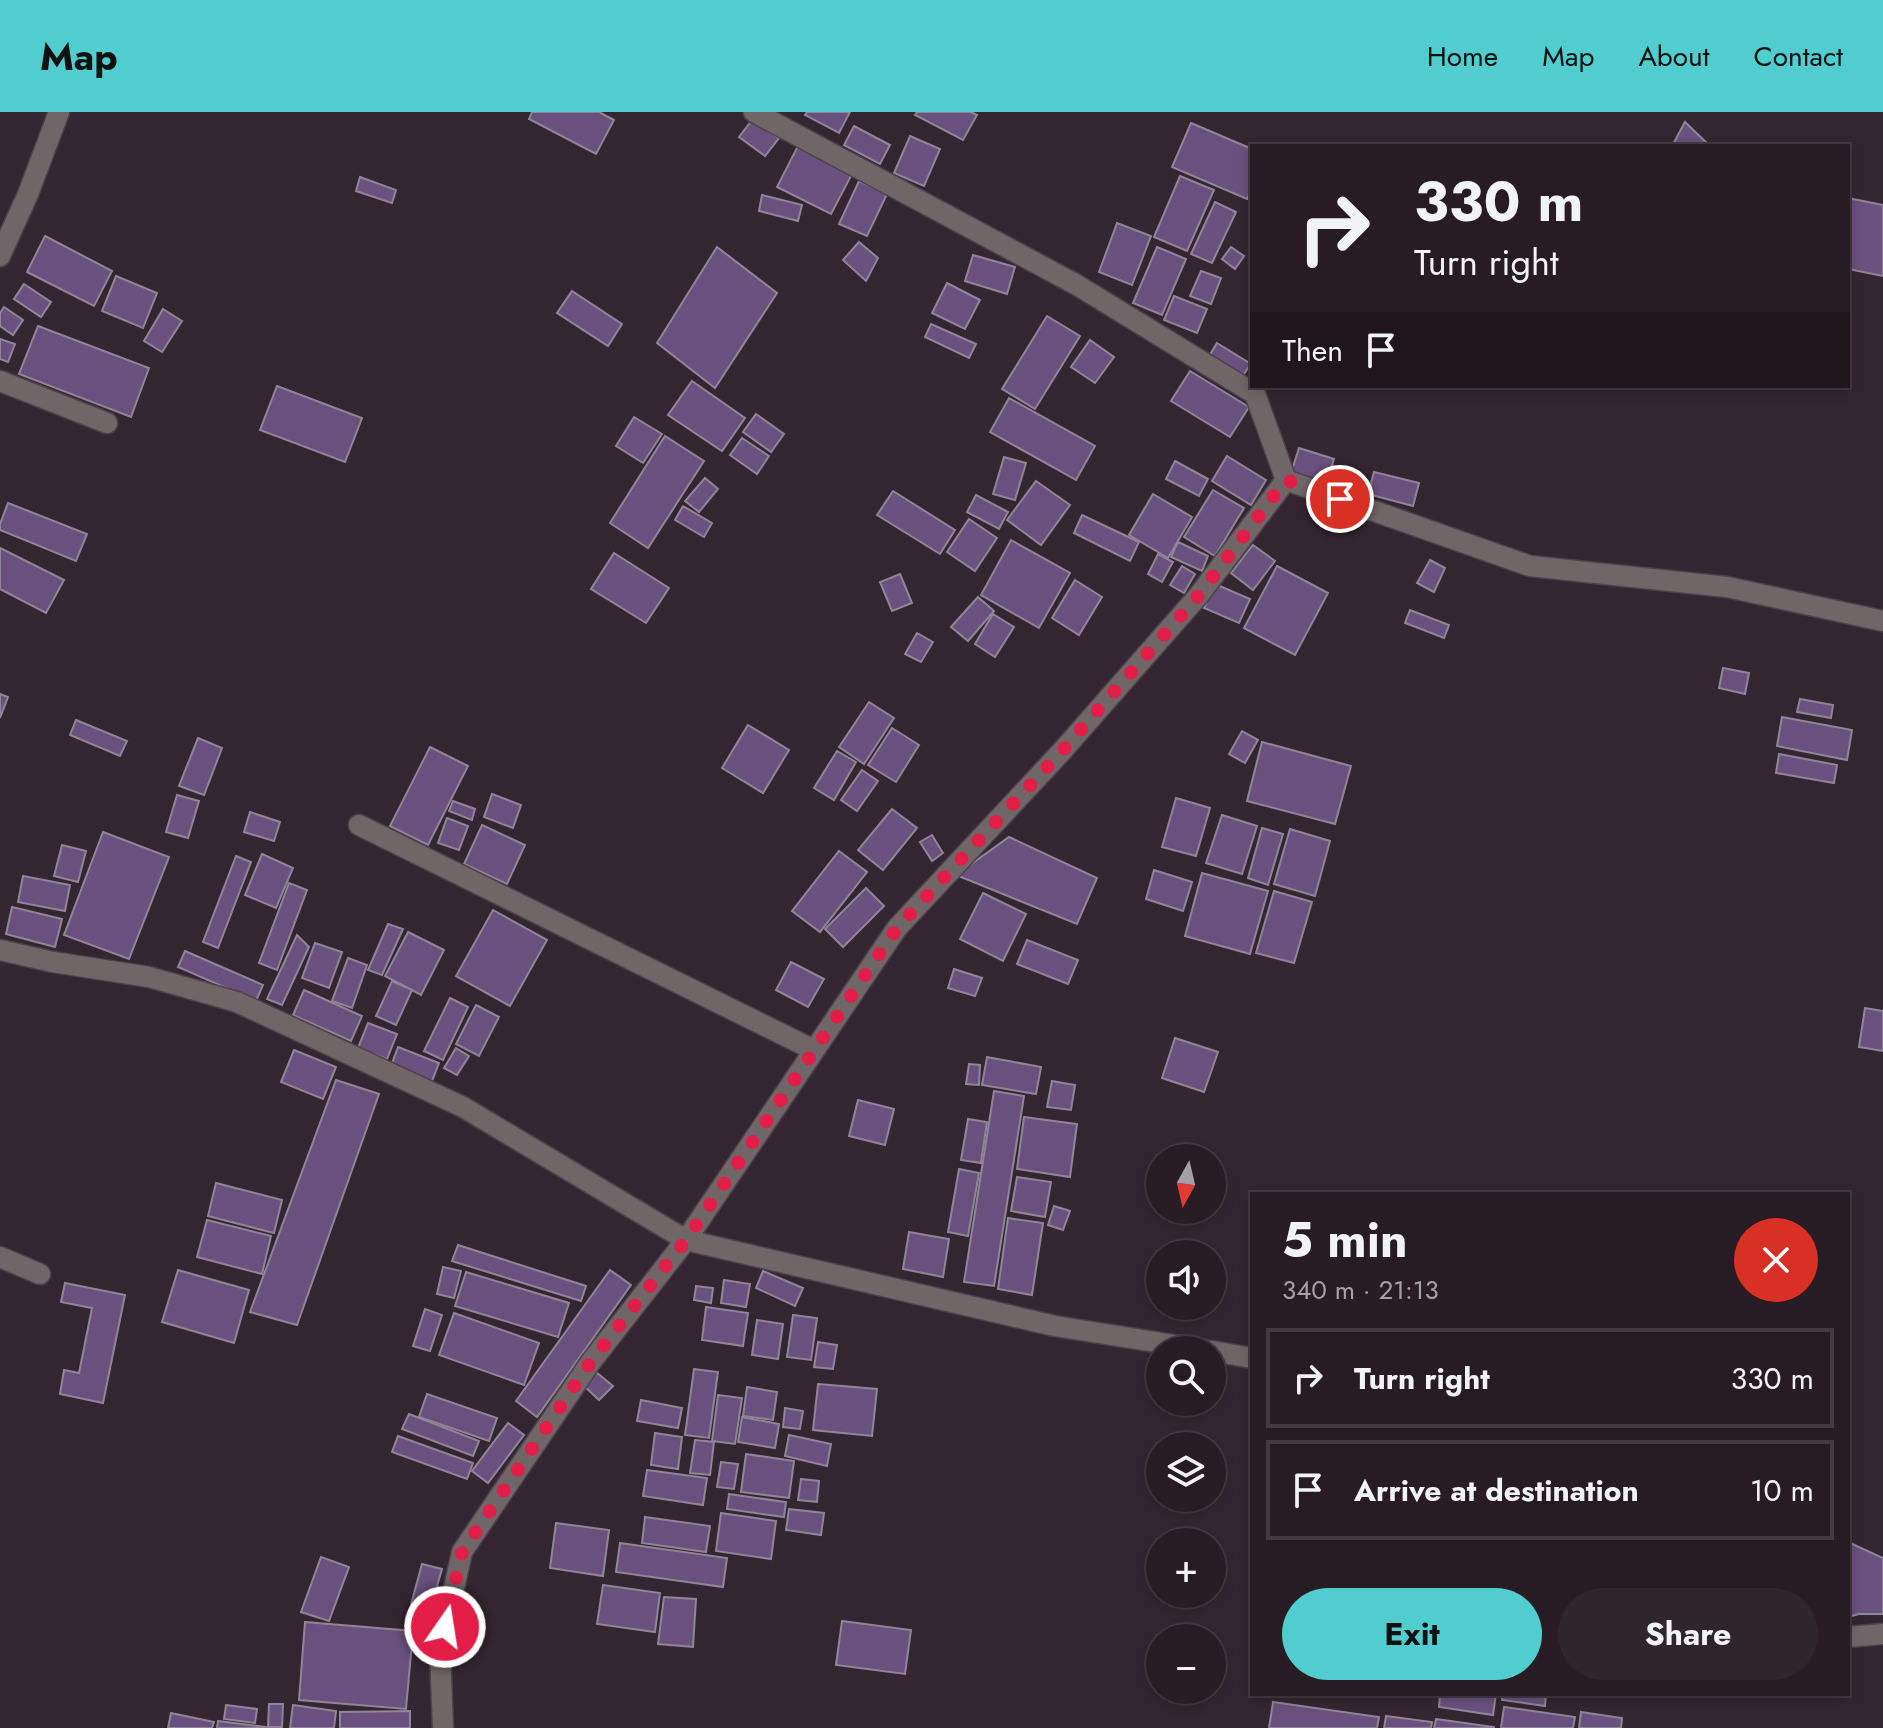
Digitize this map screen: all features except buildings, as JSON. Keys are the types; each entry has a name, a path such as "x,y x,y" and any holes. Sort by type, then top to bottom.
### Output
{"street":[{"path":"0,256 28,194 59,112"},
{"path":"754,112 1077,285 1255,394 1286,480"},
{"path":"0,381 107,423"},
{"path":"1286,480 1530,566 1727,587 1883,621"},
{"path":"443,1728 440,1652 462,1552 590,1363 686,1240 897,928 1063,750 1199,595 1286,480"},
{"path":"359,825 814,1050"},
{"path":"0,950 149,977 237,1002 463,1107 686,1240 1055,1326 1146,1341"},
{"path":"0,1257 40,1274"},
{"path":"1226,1353 1250,1358"},
{"path":"1850,1637 1883,1634"}],"route":[{"path":"445,1627 462,1552 590,1363 686,1240 897,928 1063,750 1199,595 1286,480 1340,499"}]}
